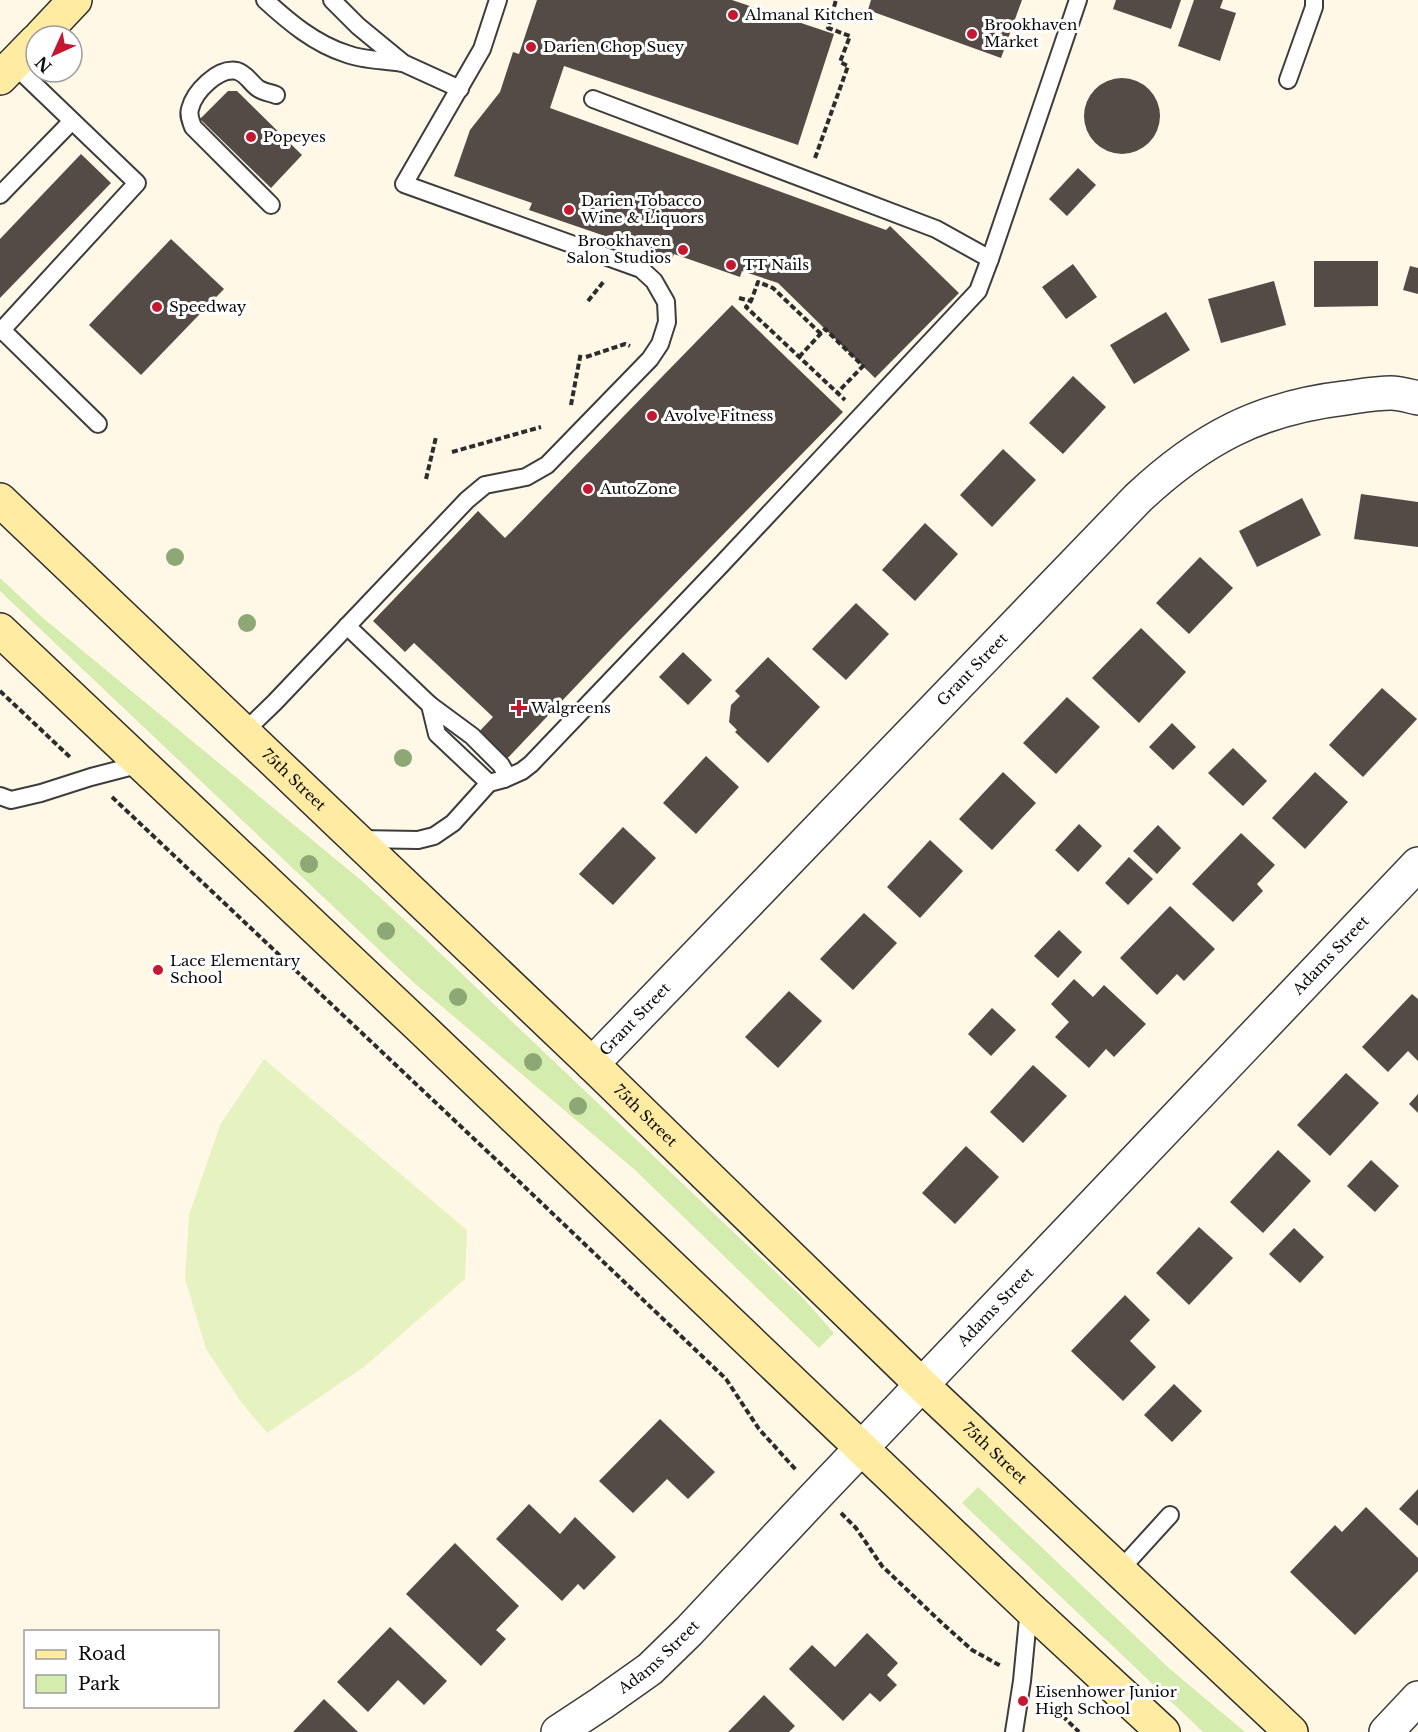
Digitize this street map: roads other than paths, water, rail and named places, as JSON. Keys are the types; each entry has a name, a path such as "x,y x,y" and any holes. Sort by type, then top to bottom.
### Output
{"main road":[{"path":"52,24 75,0"},
{"path":"7,71 24,53"},
{"name":"75th Street","path":"0,500 592,1064 922,1385 1291,1732"},
{"path":"0,630 1029,1608 1163,1732"}],"street":[{"name":"Grant Street","path":"592,1064 1161,476 1200,447 1267,414 1320,401 1392,393 1418,398"},
{"name":"Adams Street","path":"558,1732 650,1669 689,1631 1418,864"},
{"path":"1386,1732 1418,1698"}],"lane":[{"path":"265,0 309,36 347,55 403,63"},
{"path":"332,0 358,26 403,63 460,89"},
{"path":"243,733 467,500 485,485 526,477 547,465 644,366 660,344 667,322 666,302 654,281 641,269 404,184 482,49 498,0"},
{"path":"355,839 418,840 434,836 453,823 497,781 522,771 531,764 978,291 1078,0"},
{"path":"1288,80 1314,7 1314,0"},
{"path":"7,71 72,121 137,183 1,330 98,424"},
{"path":"271,205 193,128 189,117 194,99 215,76 226,71 237,71 258,89 276,95"},
{"path":"593,99 936,229 990,259"},
{"path":"0,195 72,121"},
{"path":"347,626 430,705 437,734 497,781"},
{"path":"0,796 11,800 21,798 141,764"},
{"path":"1119,1570 1170,1515"},
{"path":"1014,1732 1023,1681 1029,1608"}],"place":[{"name":"Almanal Kitchen","path":"733,15"},
{"name":"Brookhaven Market","path":"972,34"},
{"name":"Darien Chop Suey","path":"531,47"},
{"name":"Popeyes","path":"251,137"},
{"name":"Darien Tobacco Wine & Liquors","path":"569,210"},
{"name":"Brookhaven Salon Studios","path":"683,250"},
{"name":"TT Nails","path":"731,265"},
{"name":"Speedway","path":"157,307"},
{"name":"Avolve Fitness","path":"652,416"},
{"name":"AutoZone","path":"588,489"},
{"name":"Walgreens","path":"519,708"},
{"name":"Lace Elementary School","path":"158,970"},
{"name":"Eisenhower Junior High School","path":"1023,1701"}]}
